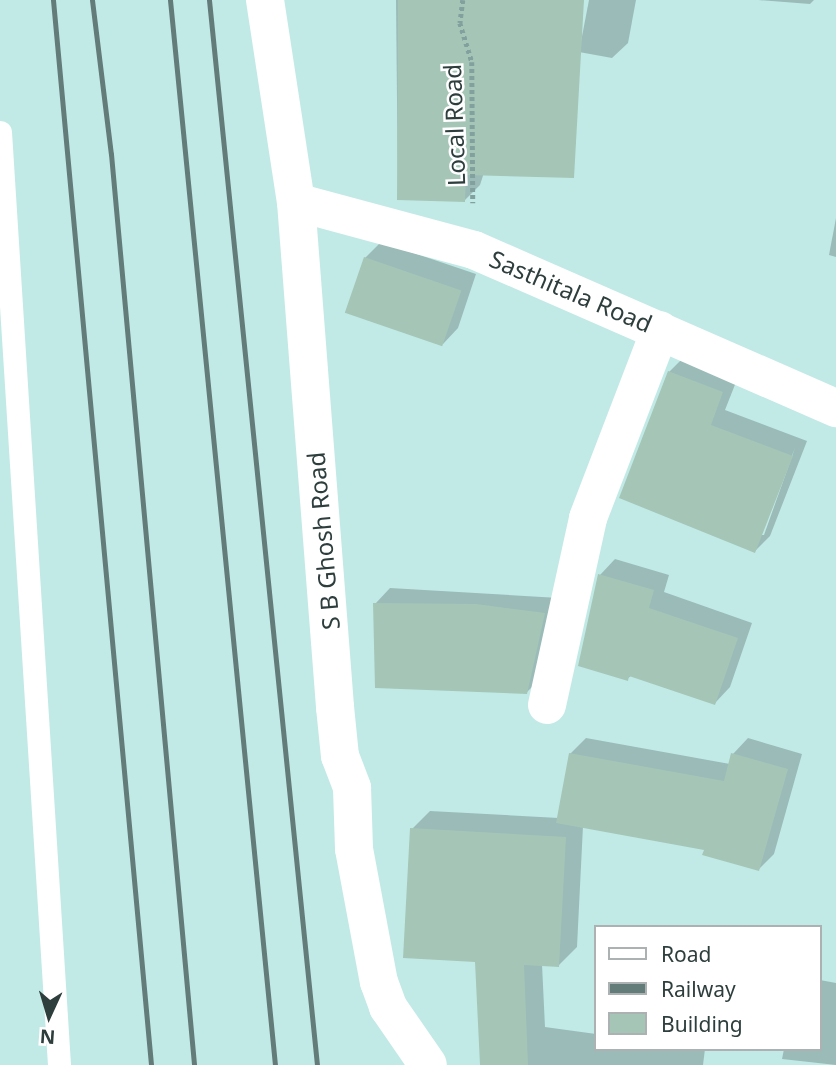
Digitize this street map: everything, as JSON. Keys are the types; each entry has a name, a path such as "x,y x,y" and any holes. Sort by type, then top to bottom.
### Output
{"street":[{"name":"S B Ghosh Road","path":"265,0 296,201 335,706 340,756 352,788 354,849 379,982 388,1007 428,1065"},
{"name":"Sasthitala Road","path":"296,201 474,250 836,408"},
{"path":"547,705 588,518 660,330"}],"lane":[{"path":"0,132 59,1065"}],"path":[{"name":"Local Road","path":"463,0 460,23 472,62 474,250"}],"building":[{"path":"398,0 584,0 574,178 466,175 465,202 397,200"},
{"path":"364,257 461,291 442,346 345,313"},
{"path":"668,371 723,392 711,425 793,456 755,553 619,498"},
{"path":"598,574 654,590 649,608 738,638 715,705 629,676 628,681 578,666"},
{"path":"373,603 476,604 545,613 527,694 375,688"},
{"path":"569,753 724,781 731,753 788,769 759,871 702,855 704,850 556,823"},
{"path":"410,828 566,837 559,967 524,965 528,1065 480,1065 475,962 403,958"}],"railway":[{"path":"53,0 151,1065"},
{"path":"92,0 111,154 194,1065"},
{"path":"170,0 275,1065"},
{"path":"209,0 317,1065"}]}
